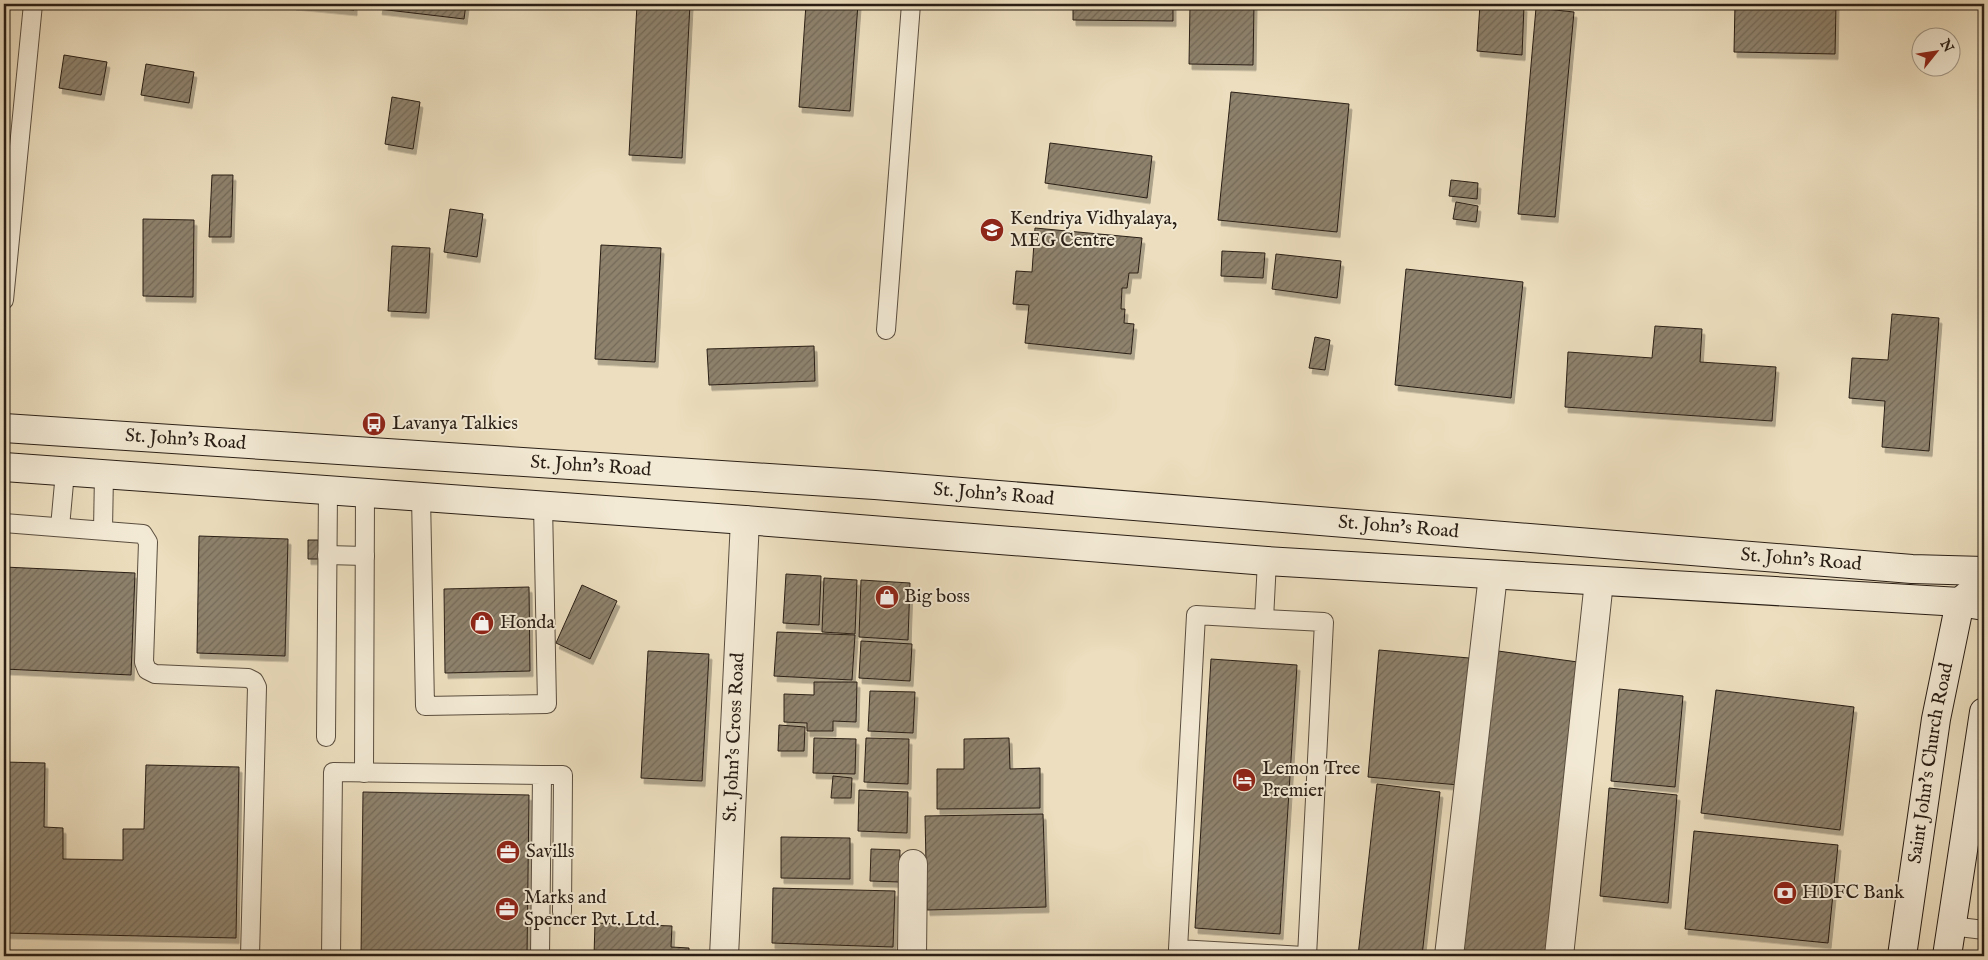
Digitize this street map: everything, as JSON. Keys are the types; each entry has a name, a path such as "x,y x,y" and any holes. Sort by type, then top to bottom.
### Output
{"main road":[{"name":"St. John's Road","path":"4,428 874,484 1900,568 1984,570"},
{"name":"St. John's Road","path":"4,467 745,520 1267,561 1972,604"},
{"name":"St. John's Cross Road","path":"724,956 745,520"},
{"path":"1449,956 1493,574"},
{"path":"1559,956 1599,581"},
{"path":"1972,604 1984,581"},
{"name":"Saint John's Church Road","path":"1902,956 1936,719 1972,604"},
{"path":"1946,956 1984,712"},
{"path":"912,956 913,864"}],"lane":[{"path":"4,300 33,4"},
{"path":"886,330 911,4"},
{"path":"60,527 65,472"},
{"path":"103,530 104,474"},
{"path":"326,737 328,490"},
{"path":"364,773 366,492"},
{"path":"421,496 425,706 547,704 543,505"},
{"path":"4,523 143,534 148,542 144,662 147,670 155,674 248,678 254,681 257,687 250,956"},
{"path":"327,555 365,556"},
{"path":"1264,619 1267,561"},
{"path":"1196,615 1324,622 1305,956 1178,949 1196,615"},
{"path":"331,956 332,772 563,775 562,912"},
{"path":"540,956 542,775"},
{"path":"1951,926 1984,930"}],"building":[{"path":"293,4 354,4 354,10"},
{"path":"380,4 466,4 464,19 379,9"},
{"path":"637,4 690,4 682,158 629,155"},
{"path":"806,4 858,4 850,111 799,107"},
{"path":"1073,4 1173,4 1173,21 1073,20"},
{"path":"1190,4 1254,4 1253,65 1189,64"},
{"path":"1480,4 1524,6 1522,55 1477,51"},
{"path":"1735,4 1836,4 1835,54 1734,52"},
{"path":"1536,8 1574,12 1555,217 1518,214"},
{"path":"64,55 107,62 101,95 59,88"},
{"path":"146,64 194,72 189,103 141,95"},
{"path":"1231,92 1349,104 1337,232 1218,220"},
{"path":"392,97 420,102 413,149 385,144"},
{"path":"1050,143 1152,156 1147,198 1045,183"},
{"path":"212,175 233,175 231,237 209,237"},
{"path":"1451,180 1478,183 1477,199 1449,196"},
{"path":"1456,202 1478,206 1476,222 1453,219"},
{"path":"450,209 483,214 477,257 444,252"},
{"path":"143,219 194,220 193,297 143,296"},
{"path":"1035,228 1142,238 1138,273 1129,273 1127,288 1122,288 1121,309 1125,309 1124,323 1134,324 1131,354 1025,343 1029,305 1013,304 1016,271 1032,272"},
{"path":"601,245 661,248 655,362 595,359"},
{"path":"392,246 430,248 426,313 388,311"},
{"path":"1222,251 1265,253 1263,278 1221,276"},
{"path":"1276,254 1341,261 1337,298 1272,289"},
{"path":"1406,269 1523,282 1511,398 1395,385"},
{"path":"1892,314 1939,318 1929,451 1882,447 1885,401 1849,398 1852,358 1888,360"},
{"path":"1655,326 1702,329 1700,362 1776,367 1772,421 1565,407 1568,352 1652,358"},
{"path":"1315,337 1330,340 1325,370 1309,368"},
{"path":"814,346 815,381 709,385 707,349"},
{"path":"199,536 288,539 285,656 197,653"},
{"path":"308,540 318,540 319,559 308,559"},
{"path":"4,567 135,573 131,675 4,669"},
{"path":"786,574 821,576 819,625 783,623"},
{"path":"824,578 857,580 855,634 822,632"},
{"path":"861,580 910,583 908,640 859,637"},
{"path":"582,585 617,601 590,659 556,643"},
{"path":"529,587 530,671 445,673 444,589"},
{"path":"777,632 855,635 852,680 774,676"},
{"path":"861,641 912,644 910,681 859,678"},
{"path":"1379,650 1469,658 1459,785 1368,777"},
{"path":"648,651 709,654 702,781 641,778"},
{"path":"1498,651 1585,663 1548,956 1460,956"},
{"path":"1211,659 1297,665 1280,934 1195,928"},
{"path":"814,682 857,682 856,722 833,721 833,731 807,731 807,723 784,722 784,694 814,695"},
{"path":"1619,689 1683,696 1675,787 1611,781"},
{"path":"1716,690 1854,707 1840,830 1701,813"},
{"path":"870,691 915,692 913,733 868,731"},
{"path":"779,725 805,727 804,751 778,751"},
{"path":"814,738 856,739 855,774 813,773"},
{"path":"866,738 909,739 908,784 864,782"},
{"path":"1009,738 1010,769 1040,768 1040,808 937,809 937,769 964,769 964,739"},
{"path":"4,762 45,763 44,827 63,828 63,859 123,860 123,829 144,829 146,765 239,767 236,938 4,933"},
{"path":"833,776 852,778 851,798 831,798"},
{"path":"1377,784 1440,792 1422,956 1358,956"},
{"path":"1609,788 1677,795 1668,903 1600,896"},
{"path":"859,790 908,792 907,833 858,831"},
{"path":"363,792 529,795 527,956 361,956"},
{"path":"1043,814 1046,907 927,910 925,816"},
{"path":"1694,831 1838,845 1828,943 1685,929"},
{"path":"781,837 850,838 850,879 781,878"},
{"path":"871,849 900,850 899,882 870,881"},
{"path":"773,888 895,891 893,947 772,943"},
{"path":"595,923 672,926 671,947 689,948 689,956 594,956"},
{"path":"764,952 842,956 764,956"}],"place":[{"name":"Kendriya Vidhyalaya, MEG Centre","path":"992,230"},
{"name":"Lavanya Talkies","path":"374,424"},
{"name":"Big boss","path":"887,597"},
{"name":"Honda","path":"482,623"},
{"name":"Lemon Tree Premier","path":"1244,780"},
{"name":"Savills","path":"508,852"},
{"name":"HDFC Bank","path":"1785,893"},
{"name":"Marks and Spencer Pvt. Ltd.","path":"507,909"}]}
